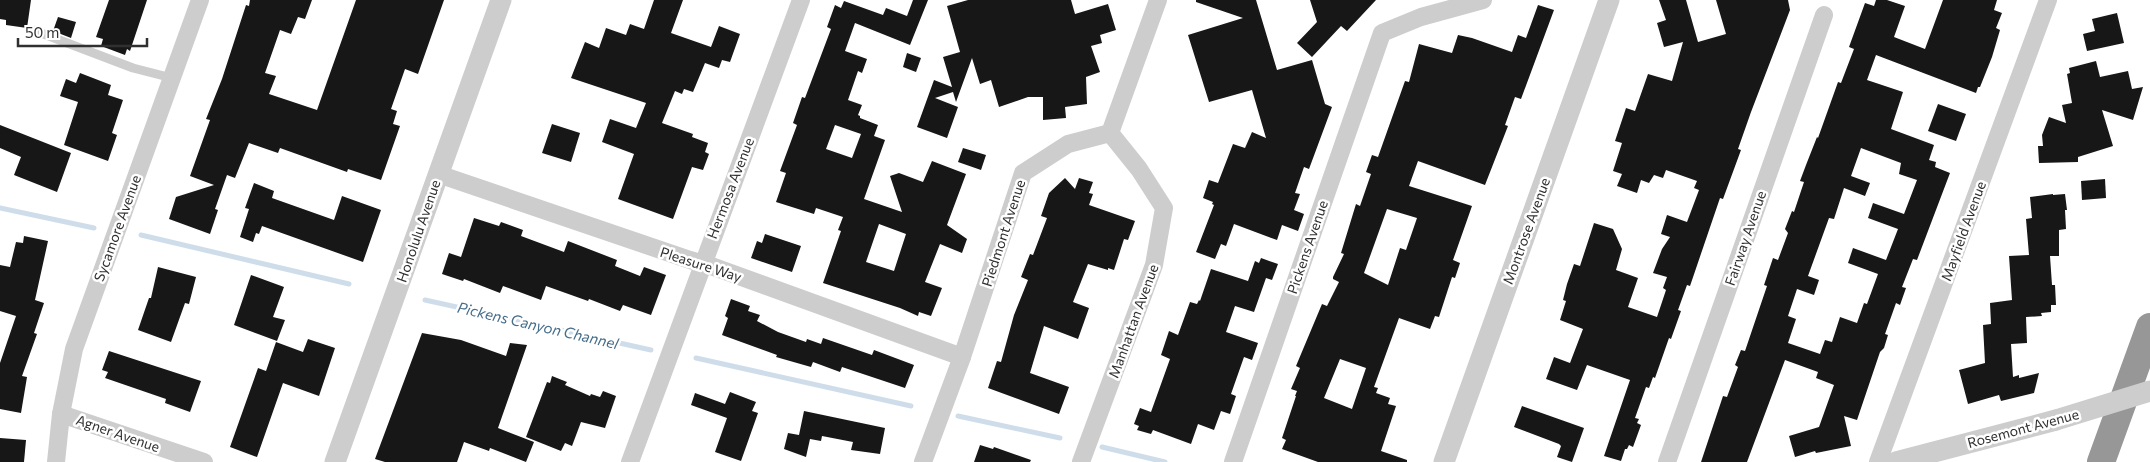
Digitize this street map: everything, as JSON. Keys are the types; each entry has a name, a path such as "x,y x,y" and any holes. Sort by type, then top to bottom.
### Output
{"highway":[{"path":"2101,462 2150,327"}],"street":[{"name":"Sycamore Avenue","path":"56,462 61,414 74,349 200,0"},
{"name":"Honolulu Avenue","path":"335,462 501,0"},
{"name":"Hermosa Avenue","path":"630,462 801,0"},
{"path":"1110,133 1158,0"},
{"name":"Pickens Avenue","path":"1233,462 1382,33 1421,17 1483,0"},
{"name":"Montrose Avenue","path":"1444,462 1609,0"},
{"name":"Mayfield Avenue","path":"1878,462 2048,0"},
{"name":"Fairway Avenue","path":"1667,462 1824,15"},
{"name":"Piedmont Avenue","path":"924,462 962,357 1023,173 1068,144 1110,133"},
{"name":"Manhattan Avenue","path":"1081,462 1154,265 1164,208 1139,169 1110,133"},
{"name":"Pleasure Way","path":"438,174 714,267 962,357"},
{"name":"Rosemont Avenue","path":"1896,462 2056,420 2150,391"},
{"name":"Agner Avenue","path":"61,414 204,462"}],"lane":[{"path":"34,30 133,68 172,78"}],"building":[{"path":"0,0 31,0 27,28 6,25 6,20 0,19"},
{"path":"109,0 147,0 130,51 127,49 125,55 101,46 103,39 96,37"},
{"path":"250,0 312,0 305,19 298,17 291,34 280,30 265,73 276,76 269,94 317,110 356,0 444,0 418,74 405,69 391,109 397,111 393,124 400,126 381,180 348,169 347,172 280,148 278,153 249,143 235,178 227,175 215,209 218,210 210,234 169,219 176,197 214,185 190,176 210,120 206,119 222,79 246,5 249,6"},
{"path":"654,0 683,0 671,33 711,47 719,26 740,34 730,62 722,60 719,68 705,63 693,92 684,89 682,94 675,91 662,123 693,134 692,137 708,143 705,152 709,154 703,170 692,167 673,219 618,199 634,154 602,142 610,119 636,128 646,103 571,78 585,42 599,48 606,28 626,35 630,24 644,29"},
{"path":"913,0 928,0 910,45 855,23 845,51 867,59 862,73 858,71 848,100 862,105 858,115 860,118 878,125 874,136 885,140 864,199 902,212 890,176 899,173 923,182 932,161 966,174 947,225 967,239 962,253 940,244 925,282 942,288 931,316 919,312 918,316 900,308 823,283 841,231 838,230 843,217 816,208 814,214 776,202 786,173 780,171 797,125 793,123 802,97 805,98 831,29 827,27 835,5 841,8 844,1 883,15 886,8 907,16","holes":["835,125 861,134 852,158 826,149","879,224 906,234 894,271 866,262"]},
{"path":"968,0 1071,0 1075,14 1108,4 1116,30 1100,35 1102,43 1091,46 1100,72 1086,77 1087,104 1065,107 1066,118 1043,120 1043,97 1028,97 999,107 991,80 980,84 972,58 956,102 953,92 935,98 958,107 947,138 917,127 934,80 952,87 943,57 960,52 947,6"},
{"path":"1196,0 1256,0 1277,70 1312,60 1325,104 1332,107 1309,169 1304,167 1295,193 1300,194 1294,210 1304,214 1298,231 1282,225 1277,240 1234,224 1226,246 1221,244 1215,259 1196,252 1214,205 1212,204 1213,202 1203,198 1209,180 1218,183 1233,144 1245,148 1252,132 1266,138 1252,90 1209,102 1188,35 1243,18 1196,2"},
{"path":"1310,0 1376,0 1347,31 1341,26 1312,57 1297,43 1317,22"},
{"path":"1659,0 1686,0 1698,42 1726,34 1716,0 1788,0 1790,10 1751,112 1738,149 1741,150 1723,199 1720,198 1690,286 1687,285 1678,310 1681,311 1671,339 1669,338 1655,378 1653,377 1649,388 1646,387 1635,418 1639,419 1637,423 1641,425 1633,447 1629,445 1625,449 1621,461 1604,456 1630,380 1587,365 1577,390 1546,379 1554,357 1570,363 1583,329 1560,320 1566,301 1563,300 1567,284 1574,264 1580,266 1594,223 1613,229 1622,249 1616,270 1638,278 1628,307 1657,317 1666,290 1663,288 1667,277 1653,273 1662,249 1670,237 1661,234 1667,215 1687,222 1699,190 1694,188 1697,181 1666,170 1663,178 1654,175 1649,183 1641,180 1637,193 1617,186 1622,174 1613,171 1622,143 1615,141 1626,108 1635,111 1648,74 1672,81 1683,42 1664,47 1657,23 1666,20"},
{"path":"1876,0 1887,0 1905,6 1894,37 1925,49 1943,0 1997,0 1994,10 2002,13 1996,28 2000,30 1992,57 1976,93 1876,55 1867,80 1903,92 1891,129 1934,145 1929,160 1936,162 1935,167 1950,173 1917,260 1913,259 1902,287 1906,288 1900,305 1896,303 1885,334 1888,335 1884,348 1880,352 1857,420 1844,416 1851,446 1816,453 1815,451 1795,457 1789,436 1819,427 1834,385 1816,378 1818,372 1785,360 1747,462 1701,462 1723,396 1727,397 1738,367 1735,365 1741,350 1745,351 1767,286 1764,285 1773,258 1778,260 1788,233 1785,229 1792,211 1794,212 1804,182 1800,181 1838,82 1841,83 1854,49 1849,47 1865,3 1874,6","holes":["1861,148 1901,163 1899,174 1917,180 1904,214 1873,203 1868,218 1898,229 1886,260 1853,248 1848,263 1878,274 1867,304 1864,303 1857,323 1840,317 1832,342 1825,340 1820,354 1788,343 1796,319 1788,316 1797,289 1814,295 1819,280 1808,276 1829,218 1834,219 1844,188 1865,196 1870,183 1851,176"]},
{"path":"1538,5 1554,10 1521,99 1515,97 1505,125 1508,126 1485,185 1418,161 1409,186 1472,206 1453,260 1460,263 1455,278 1452,277 1439,317 1435,316 1430,329 1399,318 1374,387 1378,388 1376,393 1390,398 1388,404 1396,406 1381,451 1407,460 1407,462 1318,462 1282,449 1286,440 1282,438 1297,391 1291,389 1300,368 1296,366 1322,304 1327,306 1339,282 1333,279 1333,277 1344,254 1341,253 1356,204 1360,206 1371,174 1366,172 1372,155 1378,157 1405,81 1409,82 1419,44 1452,53 1458,35 1512,52 1518,35 1526,38","holes":["1387,209 1417,218 1406,250 1400,248 1388,285 1364,273","1340,359 1366,368 1352,409 1324,398"]},
{"path":"2117,13 2124,43 2087,51 2083,34 2095,31 2092,19"},
{"path":"58,17 76,22 71,38 53,31"},
{"path":"907,53 921,58 916,72 903,67"},
{"path":"2096,61 2100,77 2128,71 2132,89 2143,87 2133,120 2102,110 2113,146 2078,157 2078,162 2039,163 2038,146 2043,146 2042,135 2049,117 2066,123 2062,105 2072,103 2067,74 2070,73 2069,68"},
{"path":"80,73 111,85 108,95 123,100 112,133 117,135 108,161 64,145 78,102 60,96 66,79 76,83"},
{"path":"1938,104 1966,114 1956,141 1928,131"},
{"path":"552,124 580,133 571,162 542,153"},
{"path":"0,125 71,153 57,192 14,175 21,157 0,148"},
{"path":"963,148 986,155 981,170 958,162"},
{"path":"1065,178 1075,189 1079,178 1093,182 1089,193 1093,194 1089,205 1135,221 1128,240 1124,239 1114,270 1088,264 1073,302 1089,308 1078,339 1044,326 1030,373 1069,387 1059,414 988,388 997,361 1001,362 1014,315 1028,280 1021,277 1030,254 1033,255 1047,218 1041,216 1049,193"},
{"path":"2105,179 2106,198 2082,200 2081,181"},
{"path":"254,183 274,191 272,198 334,220 342,196 381,210 363,262 262,226 259,234 256,233 253,242 240,237 249,209 245,208"},
{"path":"2065,194 2067,210 2065,210 2066,229 2059,230 2059,256 2050,256 2052,285 2055,285 2056,305 2051,305 2051,312 2041,313 2042,316 2026,317 2027,343 2011,344 2013,377 2019,375 2019,378 2039,373 2034,393 2001,401 1999,395 1968,404 1959,370 1985,363 1983,325 1991,324 1990,303 2012,300 2009,256 2029,255 2026,219 2032,218 2030,197"},
{"path":"474,218 499,226 501,222 523,230 521,236 564,252 568,241 617,260 615,266 640,276 644,267 666,275 651,315 623,305 620,311 546,286 541,300 503,286 500,293 464,279 463,281 442,274 449,253 461,257"},
{"path":"765,234 801,246 792,272 751,258 757,241 762,243"},
{"path":"24,236 48,241 35,300 44,303 34,333 37,334 22,376 27,377 21,413 0,409 0,363 16,316 0,311 0,265 10,267 16,242 23,243"},
{"path":"1261,258 1278,264 1272,280 1266,278 1254,312 1235,306 1226,332 1258,343 1252,360 1244,357 1231,394 1236,396 1230,414 1221,411 1214,430 1198,424 1191,444 1153,430 1151,434 1137,430 1139,426 1134,424 1140,408 1151,412 1170,359 1161,355 1169,331 1178,335 1190,302 1197,304 1200,301 1211,269 1248,281 1255,261 1259,263"},
{"path":"158,267 196,277 189,304 185,303 171,342 138,330 149,298 151,298"},
{"path":"251,275 284,287 273,317 285,320 277,341 234,325"},
{"path":"731,299 750,306 748,311 760,315 757,321 778,332 806,342 807,339 821,344 823,338 872,355 874,350 914,365 905,388 842,367 840,372 813,362 811,367 776,357 777,355 722,335 728,318 725,316"},
{"path":"422,333 461,340 506,356 510,343 527,345 498,428 534,442 526,462 490,448 489,451 464,442 457,462 385,462 375,459"},
{"path":"308,339 335,348 319,396 283,383 257,457 230,447 258,368 266,371 276,342 303,352"},
{"path":"109,351 201,381 190,412 165,403 166,399 105,378 108,372 102,370"},
{"path":"552,376 567,382 565,385 590,396 591,394 600,397 603,391 616,396 605,428 581,422 572,446 565,443 561,451 526,437 547,382 550,383"},
{"path":"730,392 756,402 752,411 758,413 741,461 715,452 727,418 691,405 695,393 725,404"},
{"path":"1522,406 1584,428 1572,462 1557,457 1561,446 1559,444 1514,427"},
{"path":"804,411 885,428 880,454 851,450 853,442 822,436 821,441 810,439 806,457 784,449 788,433 799,435"},
{"path":"0,438 26,440 24,462 0,462"},
{"path":"980,445 993,449 994,447 1031,460 1030,462 974,462"}],"waterway":[{"name":"Pickens Canyon Channel","path":"0,208 94,228"},
{"name":"Pickens Canyon Channel","path":"141,235 349,284"},
{"name":"Pickens Canyon Channel","path":"425,300 651,350"},
{"name":"Pickens Canyon Channel","path":"696,358 911,406"},
{"name":"Pickens Canyon Channel","path":"958,416 1060,438"},
{"name":"Pickens Canyon Channel","path":"1102,447 1165,462"}]}
